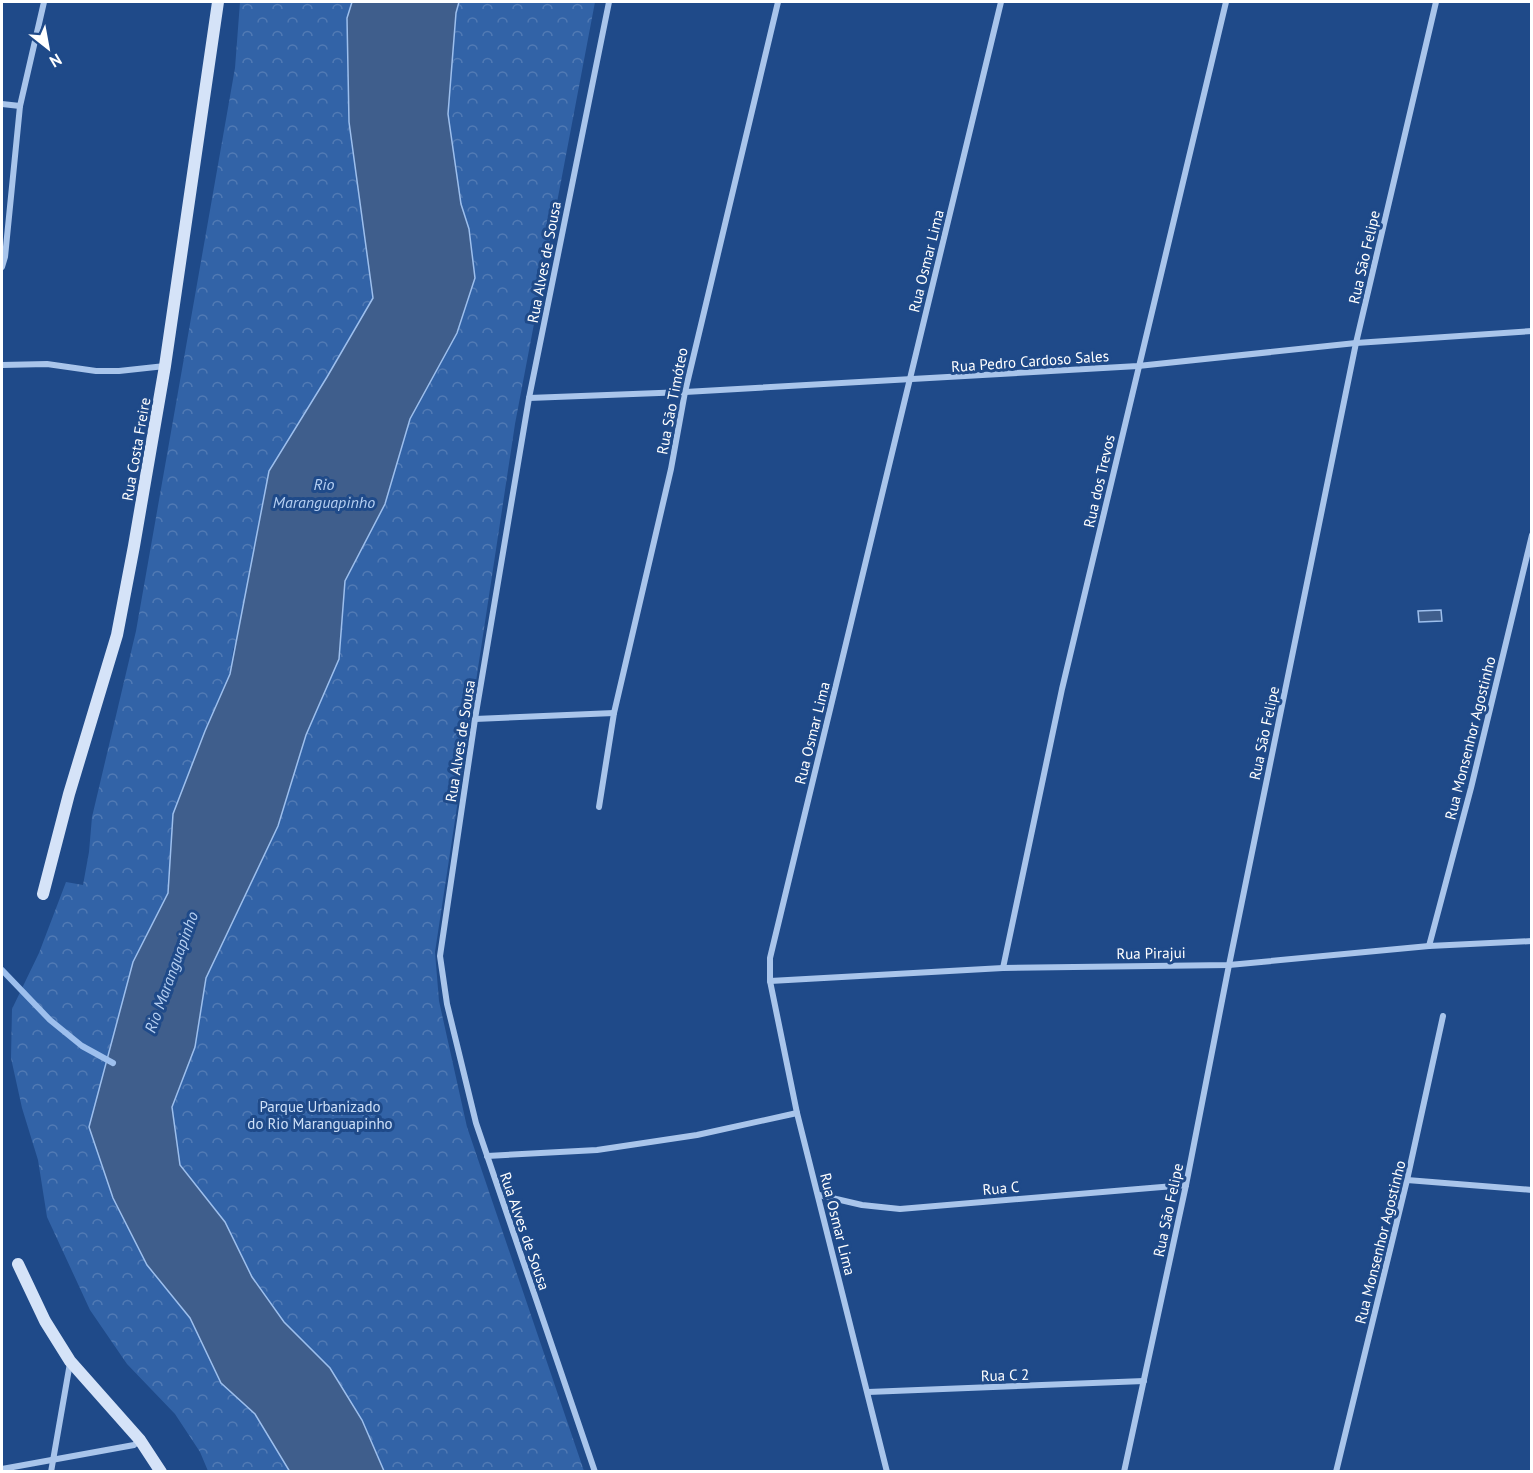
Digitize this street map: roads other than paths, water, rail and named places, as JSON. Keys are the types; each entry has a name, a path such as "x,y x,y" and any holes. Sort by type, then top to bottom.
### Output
{"main road":[{"name":"Rua Costa Freire","path":"44,894 69,794 117,635 165,366 218,2"},
{"path":"18,1264 45,1321 70,1361 140,1440 161,1472"}],"street":[{"path":"2,267 6,257 20,106 44,2"},
{"name":"Rua Alves de Sousa","path":"595,1472 476,1123 449,1015 440,956 475,719 529,398 609,2"},
{"name":"Rua São Timóteo","path":"599,807 614,713 671,469 684,393 778,2"},
{"name":"Rua Osmar Lima","path":"887,1472 797,1113 770,981 770,958 1001,2"},
{"name":"Rua dos Trevos","path":"1003,968 1062,689 1226,2"},
{"name":"Rua São Felipe","path":"1124,1472 1186,1185 1356,343 1436,2"},
{"path":"2,104 20,106"},
{"name":"Rua Pedro Cardoso Sales","path":"529,398 684,393 1138,366 1356,343 1532,331"},
{"path":"2,365 47,364 96,371 165,366"},
{"name":"Rua Monsenhor Agostinho","path":"1429,946 1471,788 1532,535"},
{"path":"475,719 614,713"},
{"name":"Rua Pirajui","path":"770,981 1003,968 1229,965 1429,946 1532,941"},
{"name":"Rua Monsenhor Agostinho","path":"1336,1472 1407,1180 1443,1016"},
{"path":"487,1156 597,1150 697,1135 797,1113"},
{"path":"1407,1180 1532,1190"},
{"name":"Rua C","path":"819,1194 862,1205 900,1209 1186,1185"},
{"path":"51,1472 70,1361"},
{"name":"Rua C 2","path":"868,1392 1144,1380"},
{"path":"2,1469 134,1445 140,1440"}],"water":[{"name":"Rio Maranguapinho","path":"352,2 459,2 456,13 448,114 461,204 469,229 475,278 457,333 410,419 385,504 345,581 339,659 306,735 278,826 206,978 195,1047 172,1107 180,1165 225,1222 252,1277 284,1322 330,1368 362,1420 384,1471 290,1472 255,1414 221,1383 190,1318 147,1265 113,1198 89,1127 133,962 168,893 173,814 230,674 269,471 373,298 349,122 347,18"},
{"path":"1441,610 1442,621 1419,622 1418,611"}],"waterway":[{"path":"2,970 50,1020 82,1046 113,1063"}],"park label":[{"name":"Parque Urbanizado do Rio Maranguapinho","path":"320,1114"}]}
